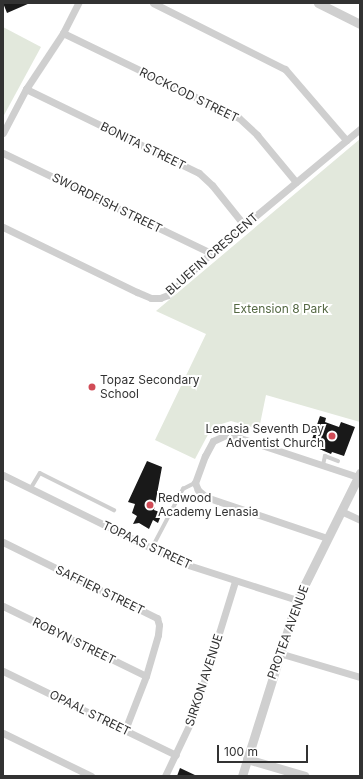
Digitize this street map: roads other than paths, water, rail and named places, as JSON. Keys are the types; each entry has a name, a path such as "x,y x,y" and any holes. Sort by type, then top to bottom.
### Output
{"street":[{"path":"3,133 26,89 63,33 78,3"},
{"path":"153,3 285,69 346,140"},
{"path":"318,3 360,24"},
{"name":"ROCKCOD STREET","path":"63,33 238,118 257,135 296,182"},
{"name":"BONITA STREET","path":"26,89 199,173 212,185 244,225"},
{"name":"BLUEFIN CRESCENT","path":"3,227 151,298 168,295 211,253 360,129"},
{"name":"SWORDFISH STREET","path":"3,152 211,253"},
{"path":"327,538 212,501 201,494 195,483 196,474 213,441 224,434 323,465 359,474"},
{"name":"PROTEA AVENUE","path":"242,776 279,653 297,600 359,474"},
{"name":"TOPAAS STREET","path":"3,475 188,565 297,600"},
{"path":"341,511 360,520"},
{"name":"SAFFIER STREET","path":"3,542 154,616 158,620 159,630 146,676 125,730"},
{"name":"SIRKON AVENUE","path":"165,776 198,704 235,581"},
{"name":"ROBYN STREET","path":"3,606 146,676"},
{"path":"279,653 360,677"},
{"name":"OPAAL STREET","path":"3,671 176,754"},
{"path":"3,733 91,776"},
{"path":"247,759 305,776"}],"lane":[{"path":"323,465 324,456 338,461"},
{"path":"30,488 40,473 114,510"},
{"path":"152,548 183,489 195,483"}],"place":[{"name":"Topaz Secondary School","path":"92,387"},
{"name":"Lenasia Seventh Day Adventist Church","path":"332,436"},
{"name":"Redwood Academy Lenasia","path":"150,505"}],"park label":[{"name":"Extension 8 Park","path":"281,309"}]}
